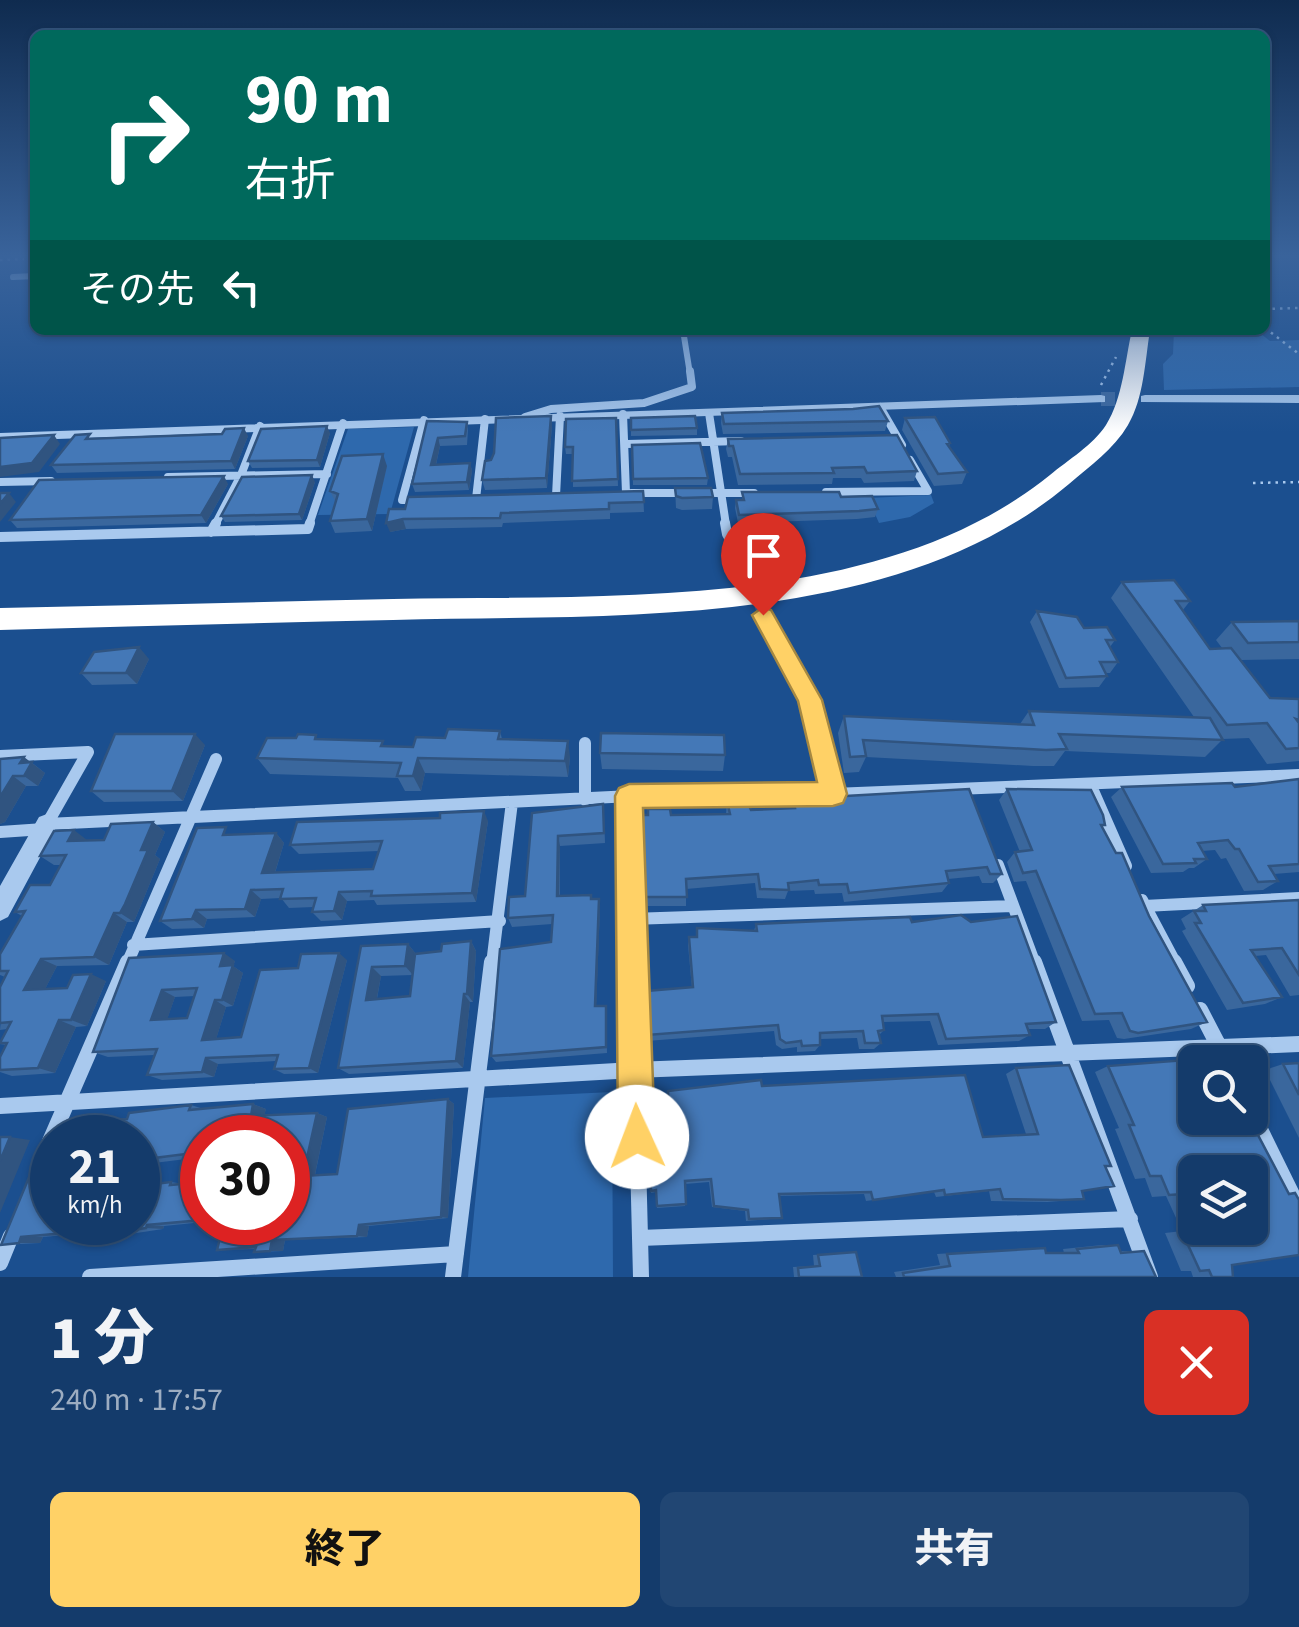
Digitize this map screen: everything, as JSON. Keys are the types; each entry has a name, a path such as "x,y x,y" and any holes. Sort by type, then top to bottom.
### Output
{"highway":[{"path":"0,619 653,603 820,582 910,561 997,524 1066,475 1106,404 1137,393 1141,335"}],"street":[{"path":"525,417 551,409 644,403 692,386 684,335"},
{"path":"1137,393 1299,399"},
{"path":"0,437 623,414 1106,404"},
{"path":"814,492 928,491 880,407"},
{"path":"709,413 727,534 744,563"},
{"path":"623,414 626,493"},
{"path":"556,496 560,416"},
{"path":"476,498 485,419"},
{"path":"424,420 402,500 439,500"},
{"path":"0,536 308,529 343,423"},
{"path":"211,532 242,475 260,426"},
{"path":"67,449 78,433"},
{"path":"879,438 898,438"},
{"path":"627,444 749,441"},
{"path":"34,495 56,465"},
{"path":"163,478 326,474"},
{"path":"0,482 64,480"},
{"path":"609,494 758,492"},
{"path":"536,496 573,495"},
{"path":"457,499 496,498"},
{"path":"0,536 11,522"},
{"path":"763,615 810,700 833,794"},
{"path":"584,744 585,800"},
{"path":"0,756 88,752 0,909"},
{"path":"61,1115 216,759"},
{"path":"0,832 46,826 629,796 833,794 1299,776"},
{"path":"1090,784 1144,906 1218,1045"},
{"path":"968,788 974,804"},
{"path":"629,796 641,1277"},
{"path":"453,1277 512,802"},
{"path":"994,855 1150,1277"},
{"path":"1144,906 1299,898"},
{"path":"631,919 1013,906"},
{"path":"133,945 500,921"},
{"path":"1268,1048 1299,1044"},
{"path":"0,1106 634,1070 1069,1052 1178,1054"},
{"path":"1263,1135 1299,1210"},
{"path":"640,1238 1130,1219"},
{"path":"0,1263 15,1227"},
{"path":"90,1277 456,1254"}],"path":[{"path":"1270,332 1299,354"},
{"path":"1106,404 1118,354"},
{"path":"1253,482 1299,482"}],"shaded area":[{"path":"1174,335 1262,335 1270,341 1299,340 1299,387 1164,390 1163,364 1173,354"},
{"path":"414,427 390,514 318,515 348,429"},
{"path":"931,495 934,503 910,517 879,523 868,498"},
{"path":"612,1092 613,1277 468,1277 485,1098"}],"building":[{"path":"879,406 888,421 724,424 722,413 853,409"},
{"path":"551,416 546,478 482,480 485,461 491,460 494,453 496,418"},
{"path":"695,416 697,428 631,430 631,418"},
{"path":"935,417 950,443 947,444 967,472 938,474 905,418"},
{"path":"616,418 618,479 572,481 573,447 565,447 566,419"},
{"path":"427,421 467,422 465,436 438,438 431,465 470,463 467,482 412,484"},
{"path":"327,426 317,460 248,461 261,429"},
{"path":"244,428 231,461 51,465 75,435 90,434 86,439 222,434 225,429"},
{"path":"54,435 32,463 0,467 0,438"},
{"path":"897,435 917,471 867,473 864,467 832,468 834,473 740,474 728,439"},
{"path":"700,443 708,478 633,479 632,445"},
{"path":"383,454 367,519 330,521 338,494 330,491 342,456"},
{"path":"312,475 299,514 221,516 242,477"},
{"path":"224,476 201,515 10,520 39,480"},
{"path":"675,488 711,488 713,497 682,498 676,496"},
{"path":"643,491 644,502 609,503 609,509 386,523 389,509 405,509 408,497"},
{"path":"742,492 872,496 878,509 739,515 736,500 744,500"},
{"path":"1174,580 1190,601 1176,601 1210,649 1231,648 1270,698 1299,699 1299,748 1286,749 1267,723 1227,725 1122,582"},
{"path":"1037,611 1077,617 1084,628 1107,627 1115,640 1106,640 1118,662 1100,662 1107,676 1066,678"},
{"path":"1299,621 1299,642 1248,643 1232,622"},
{"path":"139,647 126,673 81,673 94,652"},
{"path":"1029,711 1210,718 1223,740 1059,734 1067,749 1046,750 863,740 866,756 850,757 844,716 1034,725"},
{"path":"448,729 500,731 498,739 568,741 565,761 418,758 413,776 397,776 401,763 257,758 267,738 316,735 315,739 383,741 381,746 413,747 416,737 445,738"},
{"path":"601,733 724,735 725,755 600,753"},
{"path":"115,734 195,734 172,791 91,791"},
{"path":"24,757 20,763 32,762 24,776 13,776 0,797 0,759"},
{"path":"1299,779 1299,864 1269,866 1278,881 1258,882 1239,849 1228,840 1198,843 1207,859 1163,864 1122,787 1232,783 1235,787"},
{"path":"969,789 1002,874 990,874 987,867 946,871 949,883 849,893 847,884 819,885 818,880 788,883 789,890 760,889 758,874 686,879 687,897 641,897 641,815 648,815 648,809 670,809 671,815 730,814 727,801 746,799 751,810 795,808 793,799"},
{"path":"1007,789 1091,790 1103,815 1105,825 1101,825 1116,853 1122,853 1149,916 1207,1022 1138,1033 1130,1031 1122,1013 1095,1014 1036,871 1023,873 1015,852 1032,850"},
{"path":"603,804 604,833 558,836 557,896 591,895 591,899 599,899 595,1006 606,1006 606,1047 491,1056 500,949 551,942 553,915 508,918 509,897 525,896 532,813"},
{"path":"484,811 472,893 371,896 372,891 339,892 334,911 312,912 316,898 280,899 283,889 251,890 245,909 196,910 192,919 160,921 197,828 226,827 223,835 276,833 262,873 373,869 382,841 290,845 297,822 440,818 440,813"},
{"path":"153,822 141,850 148,850 125,904 120,913 114,913 94,957 41,959 24,990 67,988 73,975 91,974 71,1020 59,1020 38,1068 0,1070 0,1057 7,1043 0,1043 11,1022 0,1023 0,987 8,971 0,971 0,954 25,911 15,912 30,885 50,885 66,855 40,856 54,831 74,830 68,841 104,840 111,824"},
{"path":"1299,900 1299,975 1282,948 1251,950 1282,997 1243,1003 1195,923 1201,923 1194,911 1206,911 1203,905"},
{"path":"961,915 971,922 1017,916 1056,1022 1026,1024 1030,1035 946,1039 938,1014 882,1016 884,1030 878,1031 881,1043 865,1043 863,1031 820,1033 820,1045 802,1046 801,1041 786,1043 780,1039 778,1025 647,1035 646,991 693,987 689,937 697,937 697,928 757,931 756,924 910,917 912,922"},
{"path":"471,941 456,1061 338,1068 361,946 408,944 405,966 372,967 366,1000 410,996 415,954 441,951 442,944"},
{"path":"224,953 220,966 233,965 222,1000 215,1000 202,1040 241,1037 260,970 298,968 301,954 339,953 309,1068 274,1069 278,1055 206,1058 202,1072 147,1075 157,1049 93,1052 129,958","holes":["197,988 187,1018 151,1020 162,990"]},
{"path":"1178,1061 1178,1135 1258,1135 1289,1194 1295,1193 1299,1200 1299,1255 1232,1265 1233,1277 1212,1277 1209,1270 1200,1271 1188,1245 1268,1245 1268,1155 1178,1155 1178,1194 1169,1195 1161,1176 1150,1176 1129,1125 1134,1125 1108,1066"},
{"path":"1299,1063 1299,1095 1283,1064"},
{"path":"1069,1065 1111,1166 1105,1166 1114,1186 1082,1191 1084,1199 1003,1199 1000,1189 945,1195 944,1190 873,1200 871,1192 779,1194 782,1218 749,1219 748,1210 714,1206 711,1179 685,1181 686,1204 657,1206 656,1190 651,1191 649,1113 669,1111 668,1091 761,1080 762,1086 965,1075 983,1137 1038,1134 1016,1068"},
{"path":"448,1099 441,1217 359,1225 357,1236 310,1238 310,1176 337,1174 348,1109"},
{"path":"253,1104 251,1115 180,1115 180,1155 160,1157 160,1115 128,1115 191,1105 189,1110"},
{"path":"317,1113 310,1144 310,1115 273,1115"},
{"path":"0,1137 10,1137 0,1161"},
{"path":"30,1175 30,1236 21,1237 19,1243 1,1245"},
{"path":"160,1183 180,1184 180,1222 160,1224"},
{"path":"218,1245 271,1245 270,1251 254,1252 256,1247 217,1250"},
{"path":"1118,1245 1121,1253 1144,1251 1156,1277 904,1277 903,1273 950,1266 947,1254 1045,1248 1046,1253 1079,1253 1077,1249"},
{"path":"856,1252 862,1277 799,1277 798,1268 820,1266 818,1255"}],"tunnel":[{"path":"1101,399 1141,399"},
{"path":"743,563 763,615"}],"route":[{"path":"637,1137 629,796 833,794 810,700 763,615"}]}
